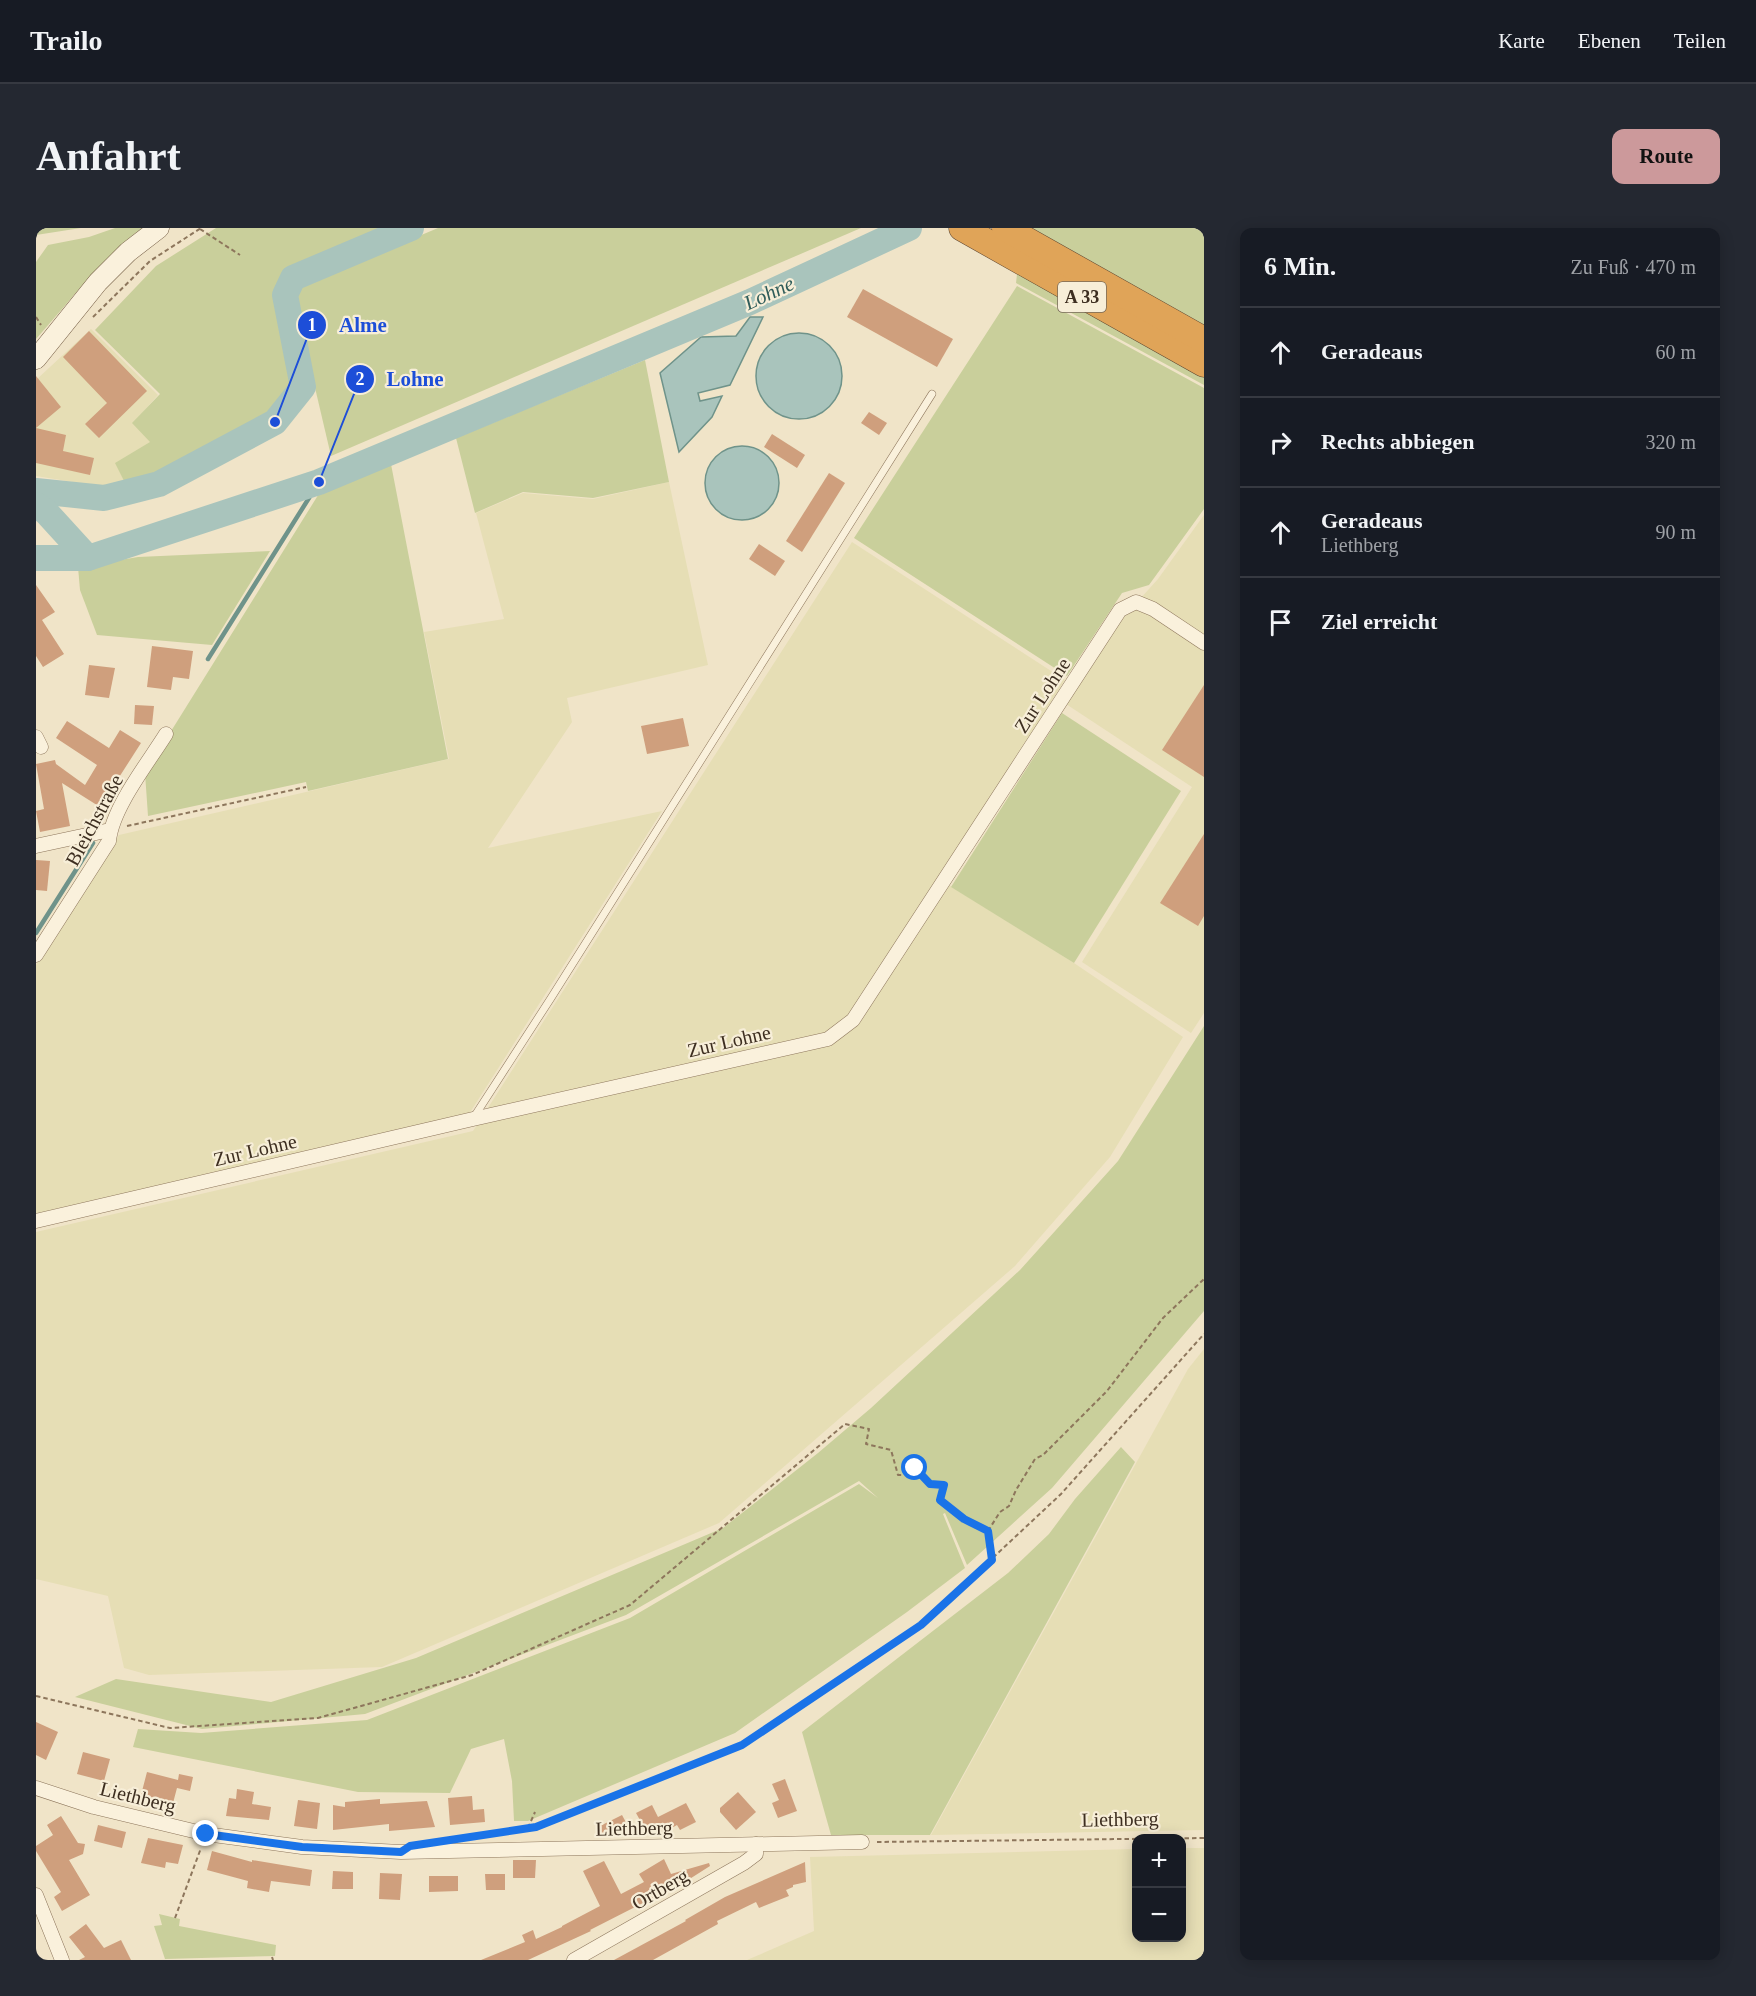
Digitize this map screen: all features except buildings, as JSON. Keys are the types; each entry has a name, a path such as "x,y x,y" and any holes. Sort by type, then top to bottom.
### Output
{"highway":[{"name":"A 33","path":"962,228 1204,364"},
{"name":"A 33","path":"1005,228 1204,340"}],"street":[{"path":"36,358 98,282 128,252 159,228"},
{"name":"Zur Lohne","path":"36,1221 828,1039 853,1020 1120,610 1136,602 1153,609 1204,643"},
{"name":"Bleichstraße","path":"36,955 109,841 110,830 123,803 166,734"},
{"path":"36,846 110,830"},
{"name":"Liethberg","path":"36,1788 94,1807 206,1834 302,1847 401,1852 862,1842"},
{"name":"Ortberg","path":"574,1960 744,1863 756,1854 756,1844"},
{"path":"36,1895 62,1960"}],"lane":[{"path":"473,1119 932,394"}],"path":[{"path":"93,318 150,261 201,228 240,255"},
{"path":"110,830 306,786"},
{"path":"992,1560 988,1531 1000,1512 1009,1506 1035,1459 1043,1455 1107,1391 1162,1318 1204,1279"},
{"path":"481,1835 536,1827 742,1745 921,1625 1061,1494 1204,1334"},
{"path":"36,1696 170,1728 318,1718 472,1675 630,1605 845,1424 869,1429 866,1444 891,1450 898,1474 902,1475 915,1468 930,1484 944,1485 940,1500 964,1519 988,1531"},
{"path":"528,1828 535,1812"},
{"name":"Liethberg","path":"862,1842 1204,1838"},
{"path":"175,1918 202,1844"}],"shaded area":[{"path":"91,329 158,395 133,423 151,442 116,463 124,481 110,488 36,476 36,380"},
{"path":"669,482 708,665 567,698 572,722 488,848 662,811 469,1114 36,1214 36,965 119,835 449,759 424,632 504,619 476,513 523,493 593,499"},
{"path":"1204,515 1204,1013 1191,1033 1082,962 1192,787 1066,704 1122,619 1158,579"},
{"path":"852,542 1065,680 939,879 1074,963 1183,1037 1110,1157 1015,1266 719,1523 382,1667 149,1675 124,1668 108,1596 36,1579 36,1232 473,1131"},
{"path":"1204,1349 1204,1830 931,1835 1188,1369"},
{"path":"1186,1848 1204,1848 1204,1960 747,1960 814,1931 810,1857 1132,1849 1132,1942 1186,1942"}],"green space":[{"path":"36,228 81,228 36,235"},
{"path":"115,228 142,228 99,267 36,339 36,262 48,245 89,237"},
{"path":"216,228 400,228 289,274 278,292 294,384 269,418 153,476 124,481 115,463 150,442 132,423 160,394 95,330 156,266"},
{"path":"438,228 861,228 331,456 294,298 300,286"},
{"path":"1022,228 1204,228 1204,385 1016,283"},
{"path":"1017,286 1204,388 1204,509 1149,585 1122,593 1067,676 854,538"},
{"path":"645,360 669,482 593,498 523,492 475,513 456,438"},
{"path":"390,459 448,759 308,791 306,782 148,816 145,773 325,484"},
{"path":"270,551 212,645 97,635 80,590 78,567 138,557"},
{"path":"1062,713 1181,791 1074,963 951,887"},
{"path":"1204,1026 1204,1311 1052,1488 967,1565 945,1513 943,1514 965,1568 907,1612 735,1733 528,1821 514,1821 512,1781 504,1739 471,1749 450,1793 358,1792 133,1747 138,1729 201,1733 367,1720 630,1618 859,1484 878,1498 859,1481 626,1615 365,1714 202,1729 75,1697 116,1679 271,1702 416,1658 723,1528 871,1408 1020,1270 1118,1161"},
{"path":"1121,1447 1135,1462 930,1835 831,1835 802,1732 1008,1573 1049,1534 1075,1499"},
{"path":"159,1914 180,1919 179,1926 276,1945 275,1956 165,1959 154,1926 162,1925"}],"water":[{"path":"750,317 763,317 730,385 698,393 700,401 722,396 712,417 679,452 660,373 701,337 736,336"},
{"path":"799,333 815,337 829,346 838,360 842,376 838,392 829,406 815,415 799,419 783,415 769,406 760,392 756,376 760,360 769,346 783,337"},
{"path":"742,446 763,452 773,462 779,483 773,504 763,514 742,520 721,514 711,504 705,483 711,462 721,452"}],"waterway":[{"path":"36,491 104,498 159,484 275,422 303,387 285,295 293,278 411,228"},
{"name":"Lohne","path":"36,558 88,558 319,482 750,302 909,228"},
{"path":"208,659 319,482"},
{"name":"Lohne","path":"36,505 46,512 88,558"},
{"path":"36,933 93,843"}],"place":[{"name":"Alme","path":"275,422"},
{"name":"Lohne","path":"319,482"}],"route":[{"path":"206,1834 302,1847 401,1852 410,1846 536,1827 742,1745 921,1625 992,1560 988,1531 964,1519 940,1500 944,1485 930,1484 915,1468"}]}
